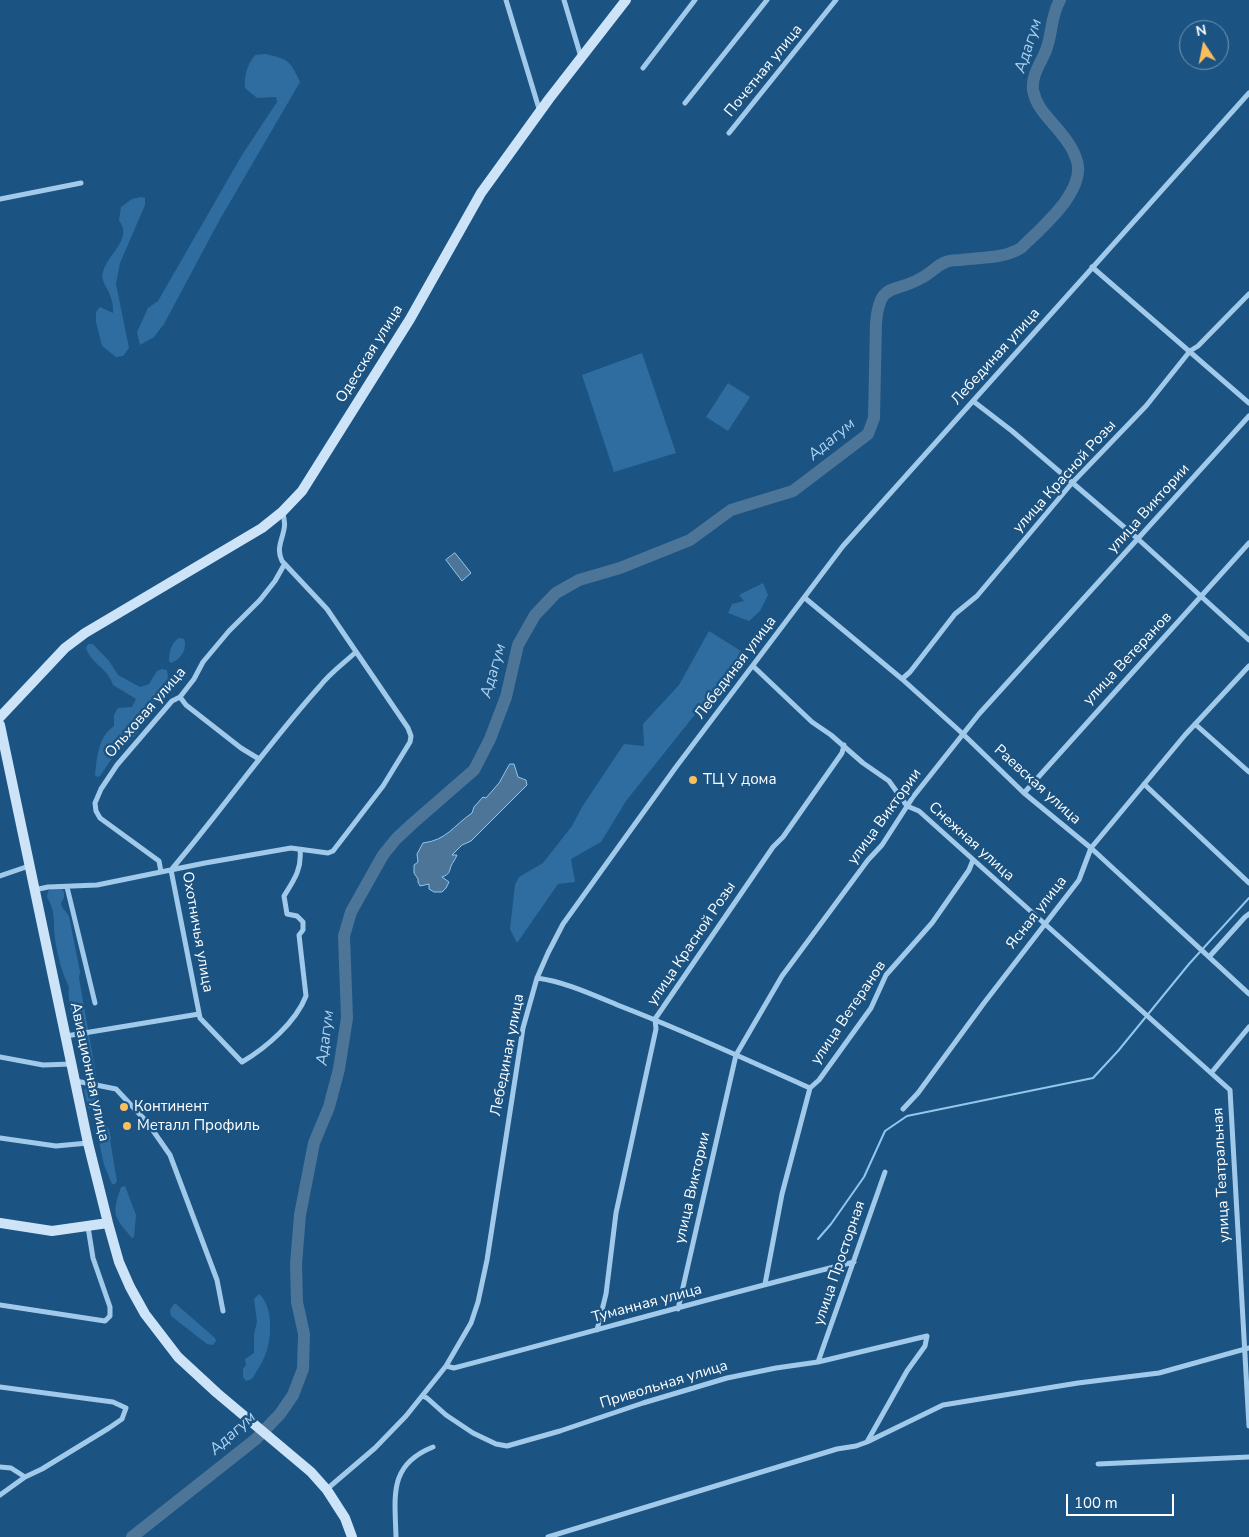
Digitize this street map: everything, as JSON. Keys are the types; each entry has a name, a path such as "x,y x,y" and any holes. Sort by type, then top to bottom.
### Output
{"main road":[{"name":"Одесская улица","path":"0,717 65,648 86,633 262,528 282,512 302,491 410,319 481,193 626,0"},
{"name":"Авиационная улица","path":"0,724 88,1143 119,1262 145,1314 178,1357 217,1393 311,1472 327,1490 342,1512 352,1537"},
{"path":"0,1222 52,1231 108,1223"}],"street":[{"path":"506,0 540,112"},
{"path":"564,0 581,58"},
{"path":"644,68 695,0"},
{"path":"685,102 767,0"},
{"name":"Почетная улица","path":"729,133 835,0"},
{"name":"Лебединая улица","path":"327,1490 382,1442 406,1416 446,1366 471,1323 478,1302 522,1028 537,978 563,924 676,767 806,598 843,546 1249,93"},
{"path":"0,199 81,182"},
{"path":"1092,267 1249,403"},
{"name":"улица Красной Розы","path":"902,679 910,672 955,614 977,596 1072,483 1146,406 1190,351 1198,346 1249,294"},
{"path":"973,402 1012,431 1138,539 1249,640"},
{"name":"улица Виктории","path":"678,1309 736,1055 782,976 868,860 882,845 907,806 989,702 1249,416"},
{"path":"34,890 48,887 97,885 262,852 291,848 328,853 333,851 383,786 410,742 411,736 408,728 327,609 284,565 278,555 278,546 285,530 285,520 282,512"},
{"name":"улица Ветеранов","path":"1024,792 1249,543"},
{"name":"Ольховая улица","path":"161,872 159,862 100,818 96,811 95,803 101,789 117,765 172,701 180,697 194,679 203,662 229,631 260,600 275,581 284,565"},
{"name":"Раевская улица","path":"806,598 964,734 1024,792 1091,848 1249,994"},
{"name":"Охотничья улица","path":"300,850 301,861 297,876 284,896 287,914 297,916 303,922 303,930 299,935 306,996 302,1004 275,1038 242,1062 200,1018 171,870 210,825 259,759 321,684 356,652"},
{"name":"Снежная улица","path":"753,666 812,722 844,745 863,763 889,782 907,806 919,811 1107,979"},
{"name":"Ясная улица","path":"903,1109 918,1094 1079,880 1091,848 1195,724 1248,670"},
{"path":"180,697 186,705 241,748 259,759"},
{"path":"1195,724 1249,772"},
{"name":"улица Красной Розы","path":"597,1330 606,1294 616,1213 656,1028 655,1019 773,847 783,837 842,753 844,745"},
{"path":"1144,784 1249,883"},
{"name":"улица Ветеранов","path":"765,1284 782,1194 810,1088 819,1080 871,1008 886,975 932,923 969,870 973,860"},
{"path":"0,876 29,866"},
{"path":"67,887 95,1003"},
{"path":"1209,957 1249,914"},
{"path":"537,978 551,980 655,1019 810,1088"},
{"name":"улица Театральная","path":"1107,979 1230,1090 1249,1426"},
{"path":"66,1036 199,1014"},
{"path":"1212,1072 1249,1028"},
{"path":"0,1058 43,1065 72,1064"},
{"path":"76,1081 116,1088 147,1122 170,1155 217,1280 223,1311"},
{"path":"0,1138 56,1146 88,1143"},
{"name":"улица Просторная","path":"818,1362 884,1172"},
{"path":"0,1306 105,1321 110,1316 110,1307 93,1258 88,1227"},
{"name":"Туманная улица","path":"446,1366 454,1368 765,1284 854,1262"},
{"name":"Привольная улица","path":"423,1396 446,1415 473,1433 496,1444 507,1446 727,1378 818,1362 927,1336 925,1346 907,1371 867,1442"},
{"path":"548,1537 837,1449 856,1446 943,1405 1159,1373 1246,1349"},
{"path":"0,1387 113,1402 126,1408 122,1419 110,1428 42,1469 25,1477 0,1495"},
{"path":"396,1537 397,1479 406,1463 432,1447"},
{"path":"1098,1464 1249,1457"},
{"path":"0,1467 12,1468 25,1477"}],"shaded area":[{"path":"265,54 284,59 294,69 300,82 219,221 164,324 154,337 140,345 137,332 148,308 158,301 242,155 277,102 276,97 257,98 245,88 245,79 250,63 255,55"},
{"path":"145,198 145,205 120,263 116,284 129,348 123,356 116,357 102,346 96,322 96,312 100,307 113,313 112,300 102,276 123,234 123,227 119,220 121,207 132,199"},
{"path":"642,353 676,453 614,472 582,375"},
{"path":"728,383 750,397 728,431 706,417"},
{"path":"455,553 471,573 462,581 446,560"},
{"path":"763,583 768,595 760,611 749,621 728,613 732,604 744,601 739,595"},
{"path":"709,631 744,653 626,801 601,842 571,859 575,882 558,884 517,943 510,929 515,885 519,877 543,863 572,826 582,807 624,744 644,746 643,724 679,685"},
{"path":"179,638 184,639 185,647 180,657 171,663 169,661 169,654 174,642"},
{"path":"88,644 93,644 109,661 118,675 140,687 149,684 157,671 162,669 167,670 168,678 165,690 143,715 137,733 110,761 100,776 97,777 95,775 99,748 105,736 114,726 114,715 118,708 132,707 136,699 113,685 111,679 88,653 86,648"},
{"path":"510,764 514,764 518,777 526,780 527,785 471,841 462,845 452,855 457,855 449,873 442,877 449,882 442,892 434,892 429,889 429,884 420,886 414,873 414,865 418,862 417,854 423,843 444,836 472,813 474,807 483,797 486,798 499,783"},
{"path":"51,889 62,889 64,892 64,898 61,903 69,916 96,1075 95,1079 92,1080 87,1077 72,1018 69,987 57,950 53,912 47,897 48,891"},
{"path":"90,1087 97,1091 101,1110 97,1111 88,1108 84,1090"},
{"path":"106,1126 109,1129 111,1139 117,1181 115,1184 112,1184 104,1165 97,1132"},
{"path":"125,1186 136,1215 134,1237 132,1238 121,1225 116,1214 118,1196 121,1187"},
{"path":"259,1294 264,1300 269,1315 269,1343 264,1358 252,1379 246,1381 243,1377 243,1369 246,1365 245,1359 254,1353 254,1334 257,1322 254,1299"},
{"path":"174,1304 215,1338 216,1341 213,1345 207,1344 171,1316 170,1310"}],"waterway":[{"name":"Адагум","path":"132,1537 256,1439 280,1414 293,1395 303,1369 304,1334 297,1302 296,1264 300,1215 314,1143 329,1107 339,1069 347,1018 344,936 351,912 383,855 412,824 474,770 490,739 506,697 518,645 535,615 556,593 579,580 620,568 690,540 731,510 793,491 868,434 874,418 876,323 878,309 885,294 890,290 913,282 948,261 992,257 1014,252 1021,248 1061,207 1070,195 1076,182 1078,170 1076,158 1067,141 1040,108 1033,90 1034,78 1046,50 1057,5 1060,0"},
{"path":"818,1239 831,1224 864,1177 885,1131 907,1116 1093,1078 1118,1051 1189,964 1249,898"}],"place":[{"name":"ТЦ У дома","path":"693,780"},
{"name":"Континент","path":"124,1107"},
{"name":"Металл Профиль","path":"127,1126"}]}
